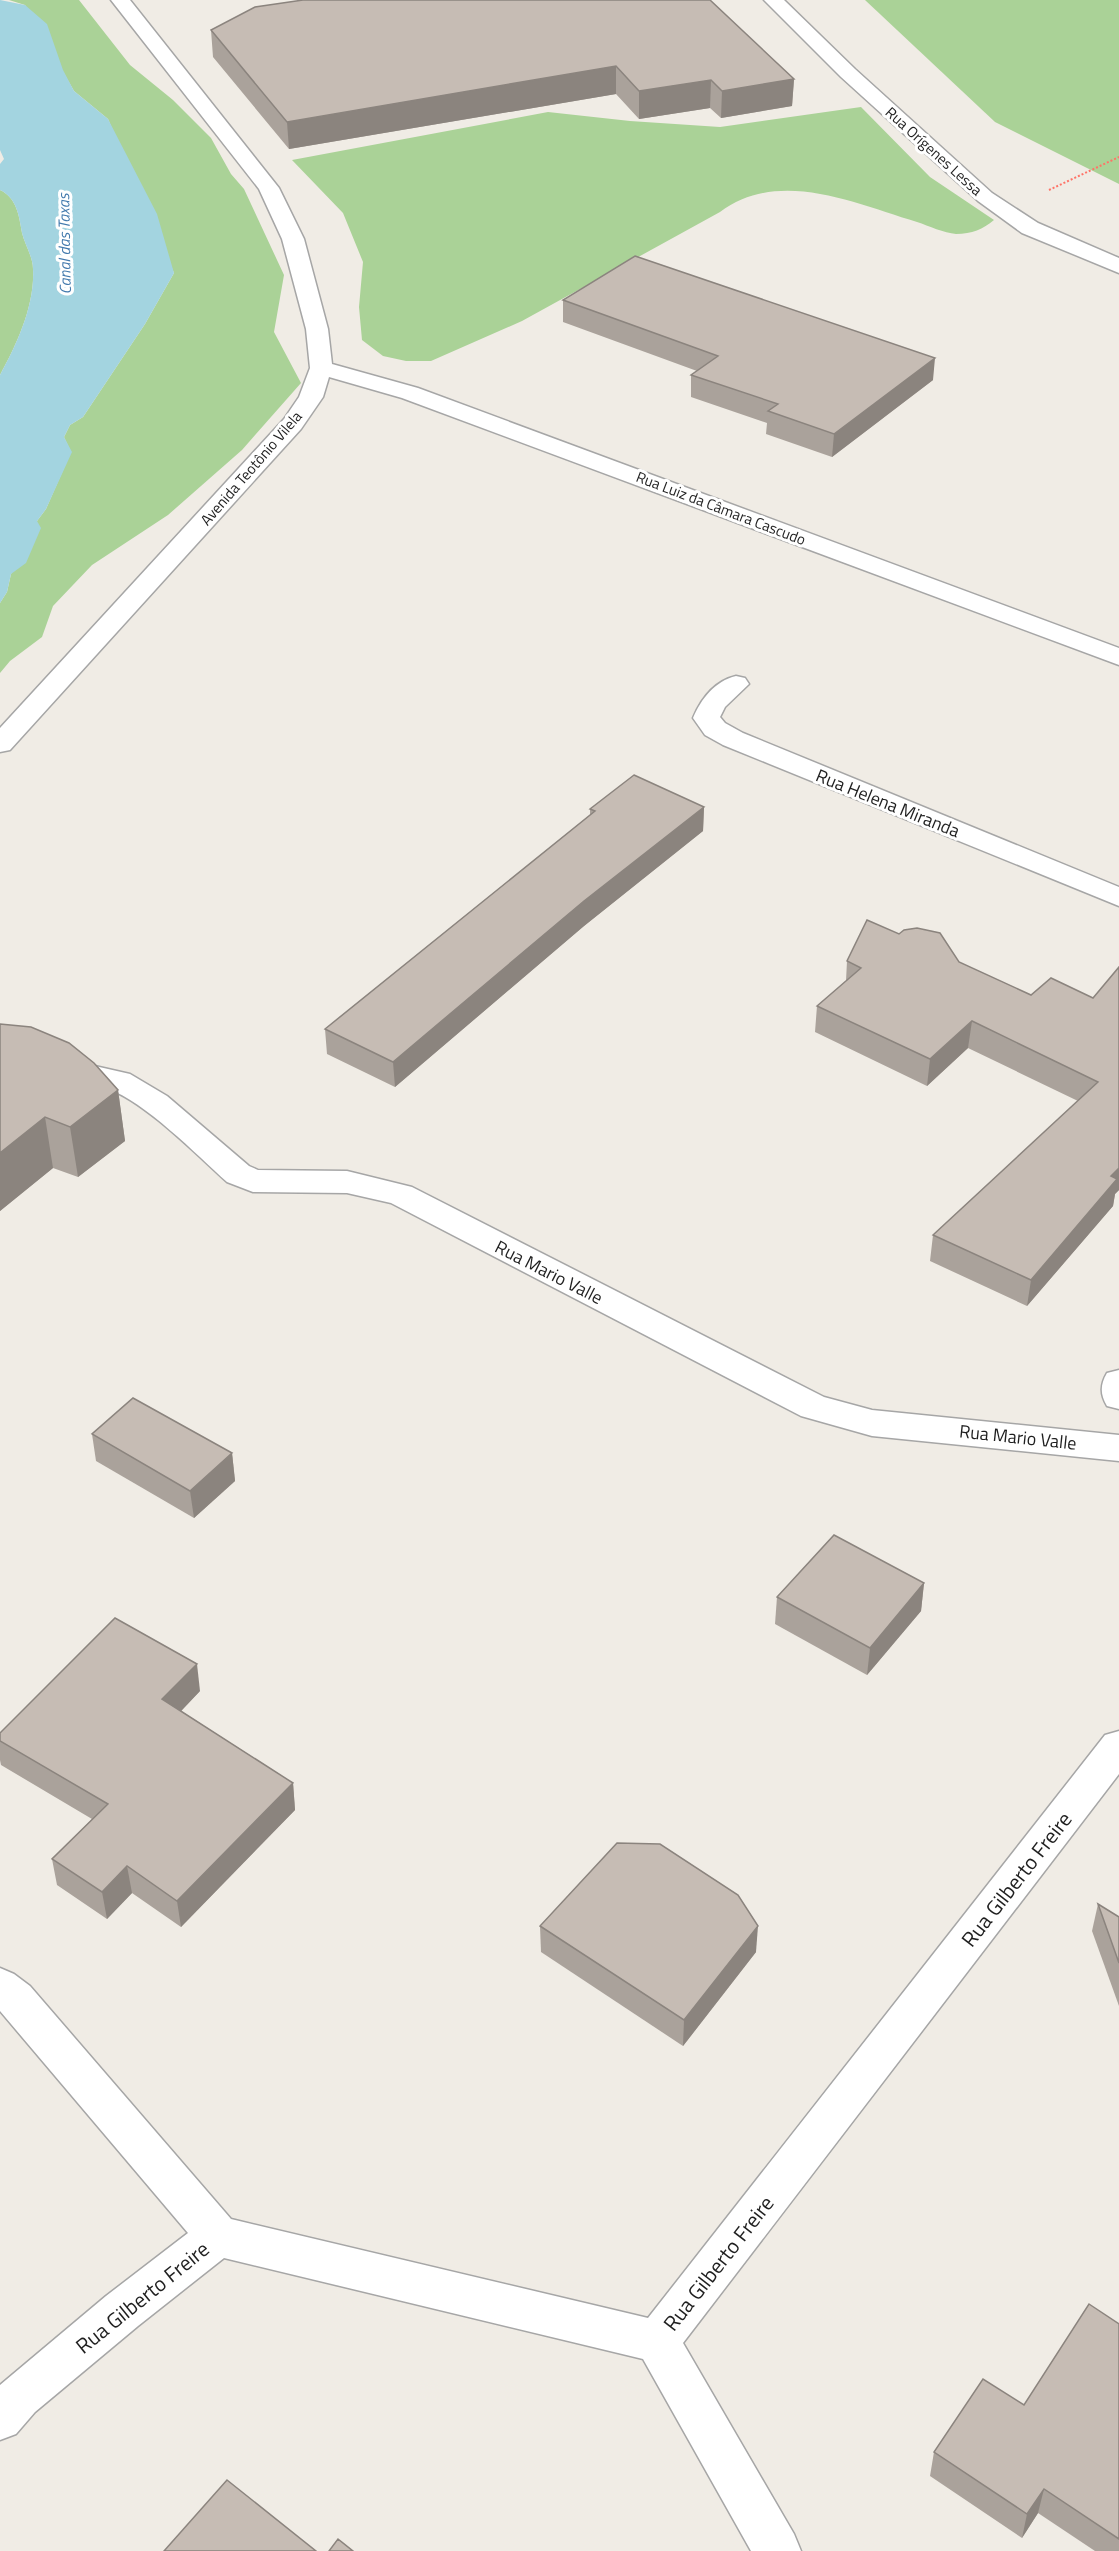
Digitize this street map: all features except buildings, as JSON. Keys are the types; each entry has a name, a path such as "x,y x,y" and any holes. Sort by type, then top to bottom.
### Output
{"street":[{"name":"Avenida Teotônio Vilela","path":"0,744 292,424 311,397 321,368 317,330 308,288 293,239 269,188 120,0"},
{"name":"Rua Orígenes Lessa","path":"773,0 848,73 985,197 1030,228 1119,266"},
{"name":"Rua Luiz da Câmara Cascudo","path":"321,368 410,393 1119,657"},
{"name":"Rua Helena Miranda","path":"736,684 713,703 706,718 715,729 733,739 1119,897"},
{"name":"Rua Mario Valle","path":"0,1062 28,1061 119,1081 156,1102 238,1174 253,1181 347,1182 401,1195 813,1407 872,1423 1119,1448"},
{"path":"1119,1382 1119,1397"},
{"name":"Rua Gilberto Freire","path":"0,2418 19,2397 113,2318 218,2236 657,2341 1119,1746"},
{"path":"0,1986 15,1999 218,2236"},
{"path":"657,2341 777,2551"}],"path":[{"path":"1030,228 1050,187 1119,157"}],"green space":[{"path":"9,0 79,0 130,65 173,100 211,138 231,174 244,189 284,275 274,332 301,383 242,450 168,515 92,565 53,606 42,637 10,661 0,673 0,603 7,592 11,574 37,521 46,509 71,452 64,437 70,425 83,417 145,324 174,273 108,119 74,91 25,5"},
{"path":"865,0 1119,0 1119,184 995,122"},
{"path":"861,107 930,177 994,220 977,230 956,234 868,206 817,193 767,192 743,199 522,321 431,361 406,361 383,356 362,340 359,307 363,262 343,213 292,160 548,112 630,121 720,127"},
{"path":"0,190 6,193 16,208 23,238 32,260 33,283 24,324 0,375"}],"water":[{"name":"Canal das Taxas","path":"0,0 25,5 47,24 63,70 74,91 108,119 157,214 174,273 145,324 83,417 70,425 64,437 72,452 46,509 37,521 41,528 26,563 11,574 7,592 0,603 0,375 24,324 31,296 33,269 14,203 6,193 0,190 0,164 4,159 0,150"}]}
